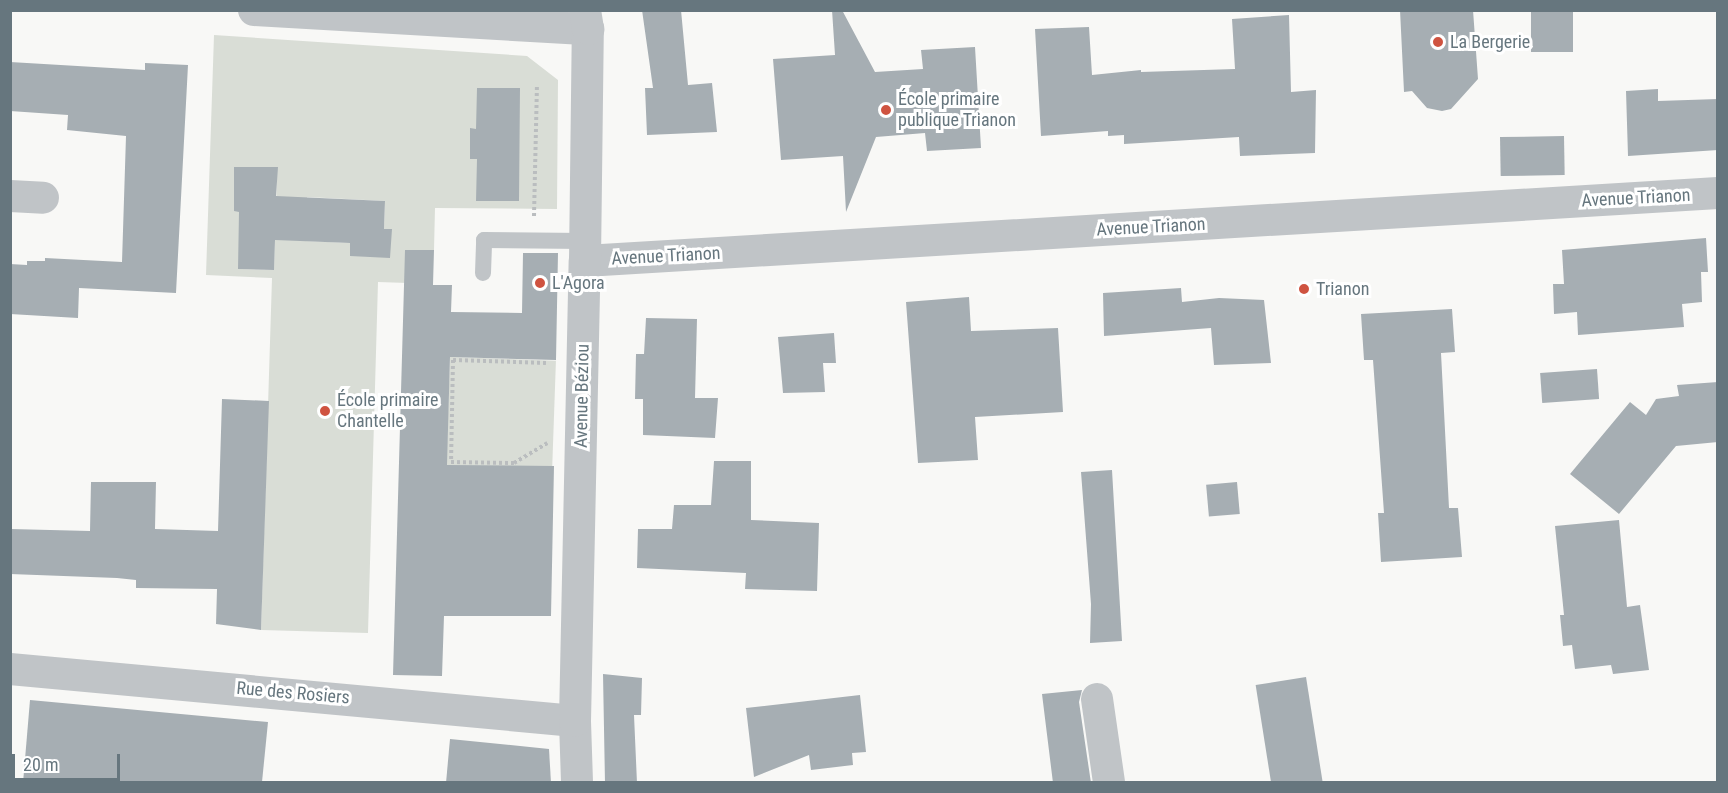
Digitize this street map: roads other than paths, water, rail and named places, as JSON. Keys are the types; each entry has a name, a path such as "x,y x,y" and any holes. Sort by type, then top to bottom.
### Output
{"street":[{"path":"254,10 586,20"},
{"name":"Avenue Béziou","path":"577,783 574,721 585,251 586,20"},
{"name":"Avenue Trianon","path":"585,251 1718,193"},
{"path":"10,196 43,198"},
{"name":"Rue des Rosiers","path":"10,669 574,721"},
{"path":"1097,699 1109,783"}],"lane":[{"path":"483,273 484,240 534,240 585,251"}],"place":[{"name":"La Bergerie","path":"1438,42"},
{"name":"École primaire publique Trianon","path":"886,110"},
{"name":"L'Agora","path":"540,283"},
{"name":"Trianon","path":"1304,289"},
{"name":"École primaire Chantelle","path":"325,411"}]}
